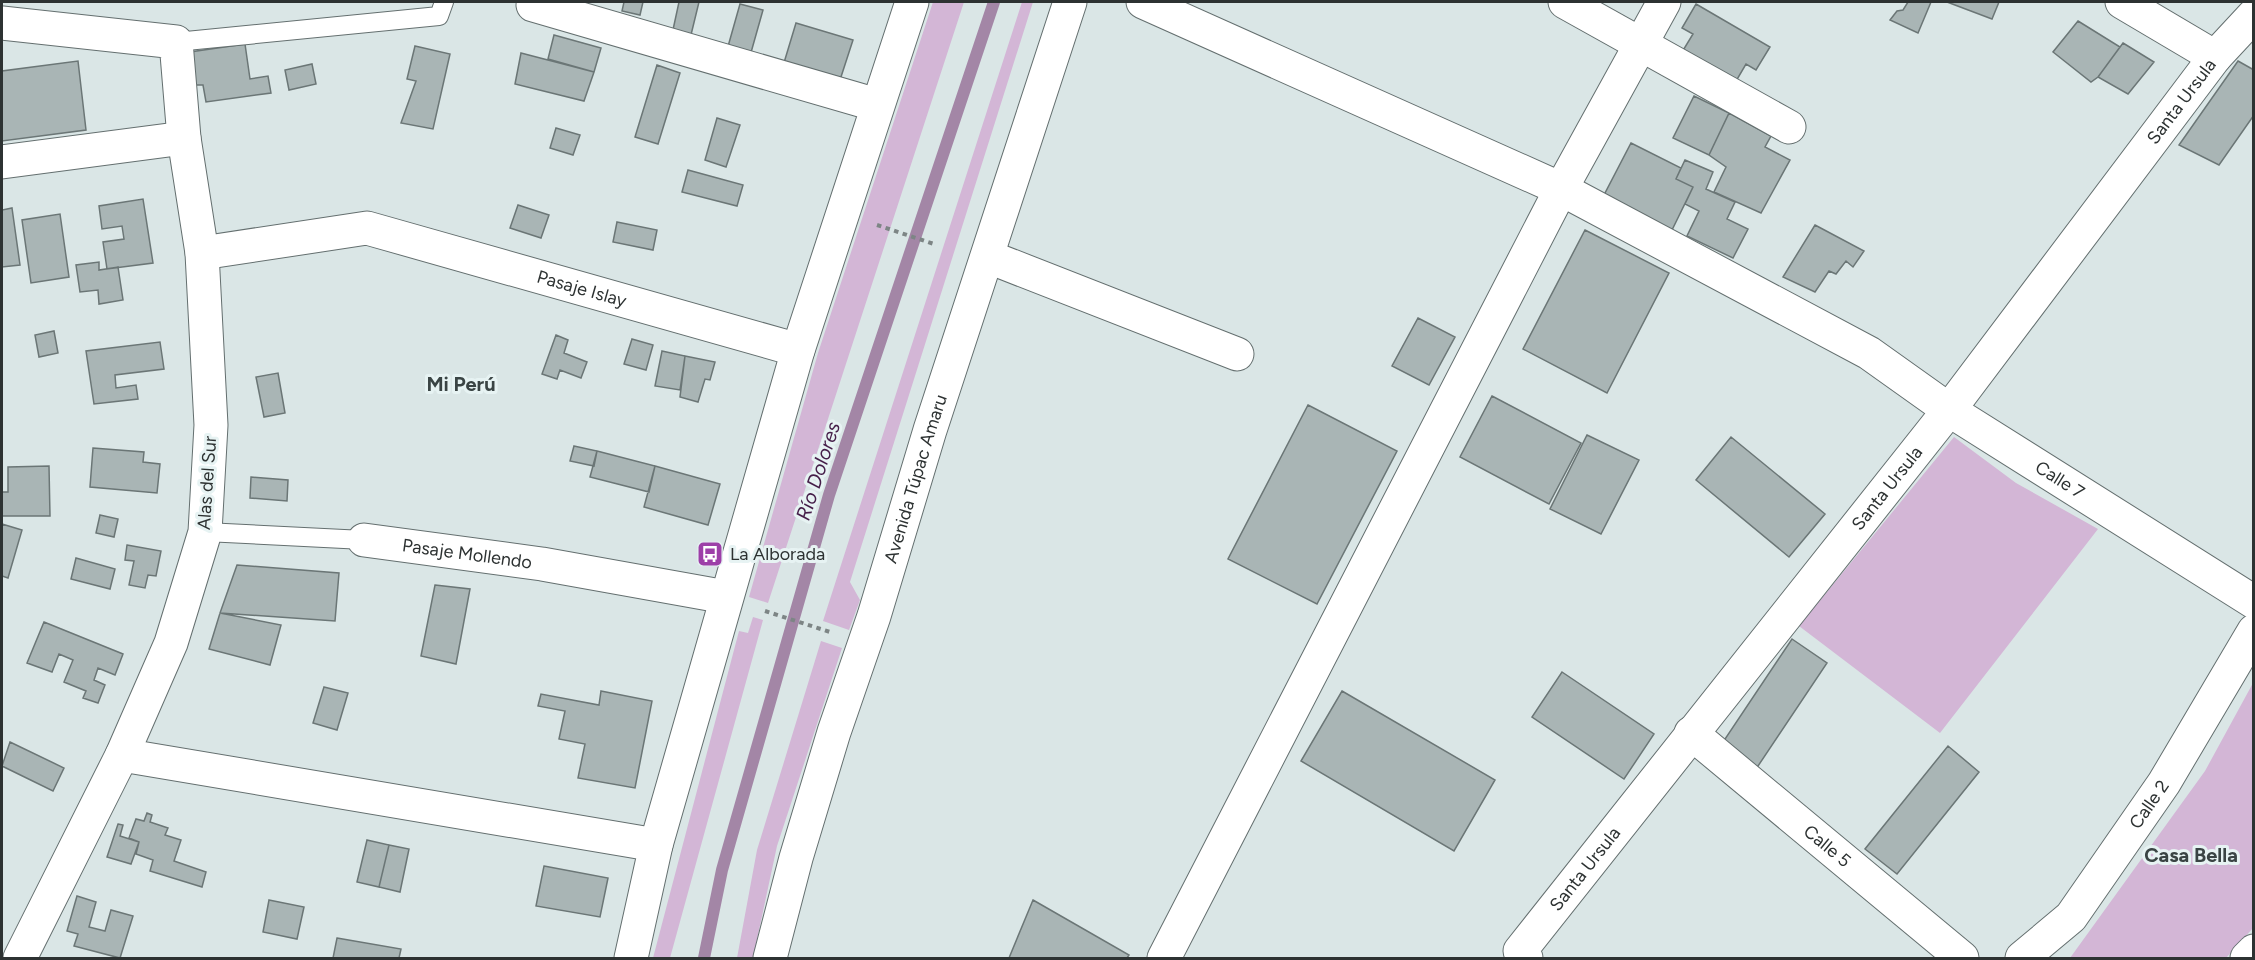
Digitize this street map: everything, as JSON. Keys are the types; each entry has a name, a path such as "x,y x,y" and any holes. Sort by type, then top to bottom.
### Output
{"street":[{"path":"631,958 656,845 798,350 912,2"},
{"name":"Avenida Túpac Amaru","path":"770,958 796,858 830,744 865,645 930,430 989,257 1070,2"},
{"name":"Calle 7","path":"1143,2 1561,189 1869,353 1948,410 2253,602"},
{"path":"1565,2 1641,42 1789,127"},
{"path":"1164,958 1561,189 1664,2"},
{"path":"2122,2 2215,57"},
{"path":"528,3 877,105"},
{"name":"Santa Ursula","path":"1526,958 1520,951 1948,410 2215,57 2253,15"},
{"path":"2,23 176,42"},
{"name":"Alas del Sur","path":"20,958 122,755 171,643 205,532 212,425 202,253 184,138 176,42"},
{"path":"2,162 184,138"},
{"name":"Pasaje Islay","path":"202,253 367,228 798,350"},
{"path":"989,257 1237,354"},
{"name":"Pasaje Mollendo","path":"364,540 542,564 726,597"},
{"name":"Calle 2","path":"2022,958 2071,917 2164,783 2253,631"},
{"name":"Calle 5","path":"1691,733 1944,953"},
{"path":"122,755 656,845"},
{"path":"2247,958 2253,951"}],"lane":[{"path":"176,42 439,16 444,2"},
{"name":"Pasaje Mollendo","path":"205,532 364,540"}],"path":[{"path":"882,226 933,244"},
{"path":"765,611 822,630"}],"shaded area":[{"path":"933,2 964,2 768,603 749,597 818,353"},
{"path":"1022,2 1033,2 850,582 860,600 849,630 823,621"},
{"path":"1954,437 2016,483 2098,529 1940,733 1799,626"},
{"path":"753,617 763,620 670,958 653,958 739,631 748,633"},
{"path":"821,641 842,648 777,846 753,958 737,958 757,850"},
{"path":"2253,683 2253,928 2226,958 2070,958 2205,771"}],"building":[{"path":"624,2 643,2 640,15 622,11"},
{"path":"679,2 699,2 689,43 671,39"},
{"path":"1908,2 1931,2 1918,33 1890,20 1897,11 1903,10"},
{"path":"1947,2 1999,2 1992,19"},
{"path":"740,4 763,10 750,56 727,50"},
{"path":"1696,4 1770,47 1756,70 1746,64 1732,88 1679,57 1693,34 1682,28"},
{"path":"2078,21 2120,47 2098,77 2091,82 2053,52"},
{"path":"796,23 853,40 839,83 783,66"},
{"path":"554,35 601,48 594,72 548,59"},
{"path":"2123,43 2154,62 2128,94 2098,77"},
{"path":"245,44 250,79 268,76 271,93 206,102 203,85 194,85 190,52"},
{"path":"415,46 450,54 433,129 401,123 416,81 407,79"},
{"path":"521,53 594,72 584,101 515,84"},
{"path":"78,61 86,130 2,141 2,71"},
{"path":"2238,61 2254,70 2254,115 2219,165 2179,145"},
{"path":"312,64 316,84 289,90 285,70"},
{"path":"657,65 680,73 658,144 635,137"},
{"path":"1694,96 1729,113 1709,155 1673,138"},
{"path":"1729,113 1771,136 1765,147 1790,160 1761,213 1714,192 1726,167 1709,155"},
{"path":"717,118 740,125 726,167 705,160"},
{"path":"556,128 580,135 573,155 550,148"},
{"path":"1631,143 1681,168 1676,179 1693,187 1672,230 1604,195"},
{"path":"1685,160 1713,172 1706,189 1735,202 1727,219 1748,229 1733,258 1687,236 1699,211 1685,204 1693,187 1676,179"},
{"path":"688,170 743,185 737,206 682,192"},
{"path":"143,199 153,263 107,269 103,242 124,239 122,226 102,229 99,206"},
{"path":"518,205 549,215 541,238 510,228"},
{"path":"12,208 20,265 2,267 2,210"},
{"path":"60,214 69,277 31,283 22,220"},
{"path":"617,222 657,230 653,250 613,242"},
{"path":"1815,225 1864,251 1853,267 1846,261 1836,274 1829,271 1815,292 1783,277"},
{"path":"1585,230 1669,273 1607,393 1523,349"},
{"path":"99,262 99,270 118,267 123,300 99,304 98,290 80,292 76,265"},
{"path":"1418,318 1455,337 1429,385 1392,366"},
{"path":"54,331 58,353 39,357 35,335"},
{"path":"556,335 568,340 564,353 587,362 581,378 560,370 557,379 542,374"},
{"path":"632,339 653,345 646,370 624,364"},
{"path":"160,342 164,369 115,375 116,388 136,385 138,399 94,404 86,351"},
{"path":"662,351 685,356 680,390 655,386"},
{"path":"685,356 715,362 710,380 705,379 698,402 680,397"},
{"path":"278,373 285,413 264,417 256,377"},
{"path":"1492,396 1581,443 1549,504 1460,457"},
{"path":"1308,405 1397,451 1317,604 1228,559"},
{"path":"1587,435 1639,460 1601,534 1550,509"},
{"path":"1731,437 1825,514 1789,557 1696,480"},
{"path":"574,446 597,451 594,466 570,461"},
{"path":"93,448 144,452 143,462 160,464 157,493 90,487"},
{"path":"597,451 655,466 649,492 590,477"},
{"path":"49,466 50,516 2,516 2,492 8,492 8,467"},
{"path":"655,466 720,484 708,525 644,507"},
{"path":"251,477 288,480 287,501 250,498"},
{"path":"100,515 118,519 114,537 96,533"},
{"path":"2,524 22,530 8,578 2,576"},
{"path":"127,545 161,551 156,576 148,575 145,588 129,585 134,561 125,560"},
{"path":"76,558 115,569 110,589 71,579"},
{"path":"237,565 339,573 335,621 220,613"},
{"path":"435,585 470,589 456,664 421,656"},
{"path":"220,613 281,625 270,665 209,649"},
{"path":"44,622 123,654 115,675 98,668 94,680 105,685 98,703 83,698 86,691 64,682 73,660 59,654 52,672 27,663"},
{"path":"1792,639 1827,663 1754,772 1719,748"},
{"path":"1562,672 1654,734 1624,779 1532,717"},
{"path":"324,687 348,693 337,730 313,723"},
{"path":"601,691 652,701 635,788 578,778 585,744 559,739 565,711 538,706 541,694 599,705"},
{"path":"1342,691 1495,780 1454,851 1301,761"},
{"path":"10,742 64,768 53,791 2,766"},
{"path":"1948,746 1979,772 1897,874 1865,849"},
{"path":"147,813 152,815 150,822 168,828 165,835 181,840 174,861 206,872 202,887 150,871 153,860 136,854 139,842 129,838 136,819 144,821"},
{"path":"118,824 123,825 120,836 139,842 131,864 107,857"},
{"path":"367,840 389,845 379,887 357,882"},
{"path":"389,845 409,849 400,892 379,887"},
{"path":"544,866 608,878 600,917 536,906"},
{"path":"77,896 96,902 89,927 105,931 111,910 133,916 120,958 74,946 78,934 67,931"},
{"path":"269,900 304,907 297,939 263,932"},
{"path":"1033,900 1129,955 1127,958 1009,958"},
{"path":"337,938 401,949 399,958 333,958"}],"waterway":[{"name":"Río Dolores","path":"704,958 722,870 829,495 994,2"}],"place":[{"name":"La Alborada","path":"710,554"}],"district":[{"name":"Mi Perú","path":"461,384"},
{"name":"Casa Bella","path":"2191,855"}]}
